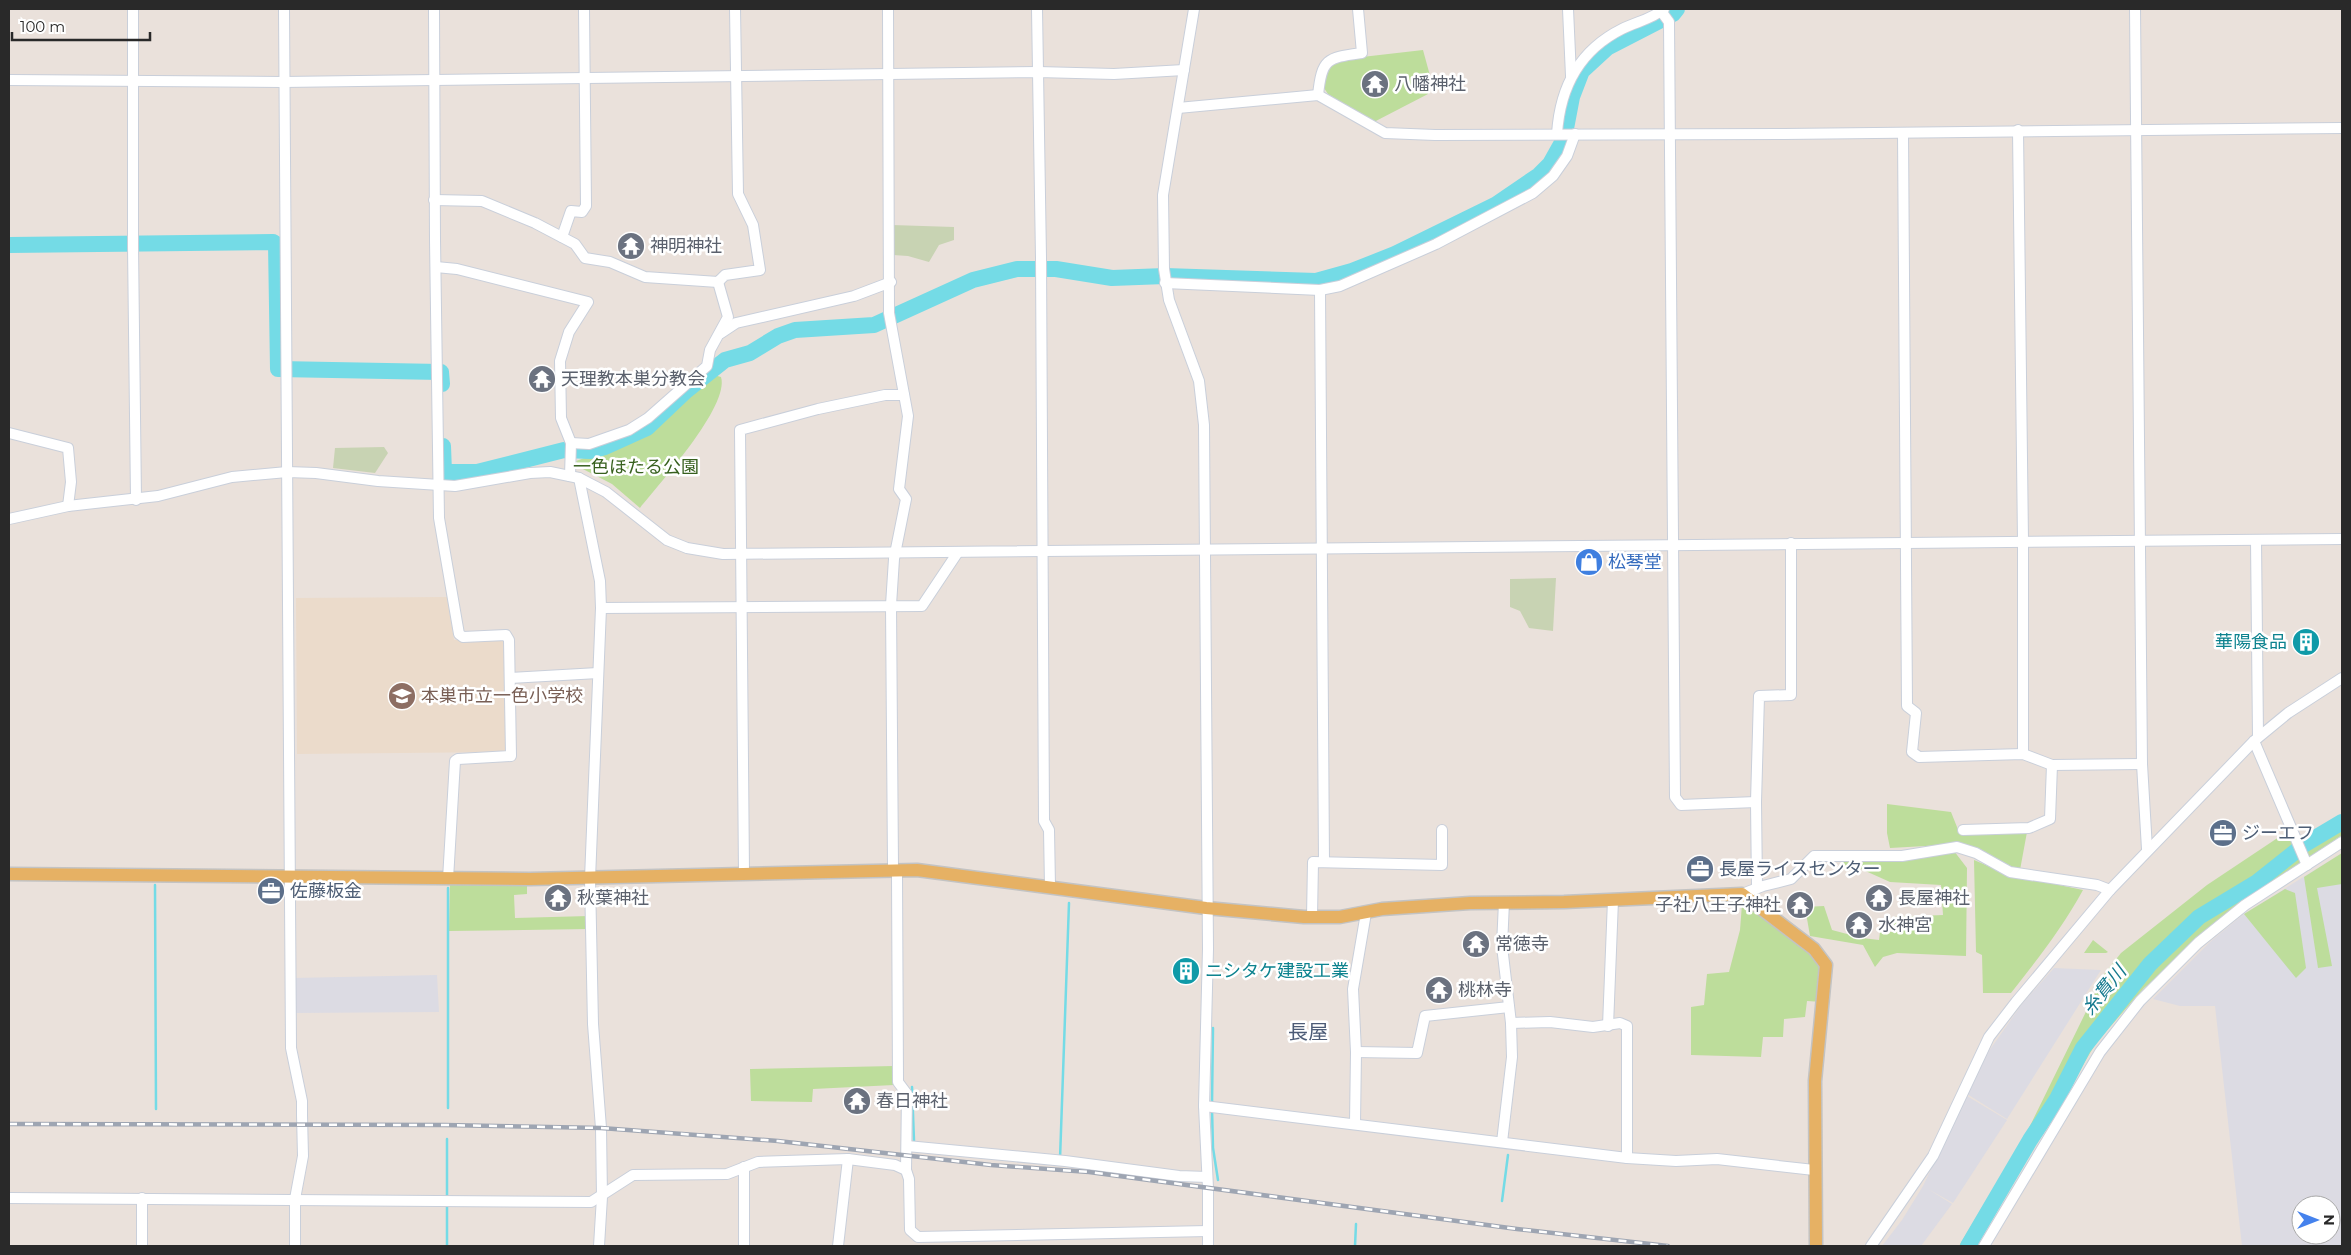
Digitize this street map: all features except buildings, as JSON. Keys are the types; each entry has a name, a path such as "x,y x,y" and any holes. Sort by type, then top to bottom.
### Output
{"main road":[{"path":"9,874 590,879 744,873 917,870 1206,908 1312,917 1340,917 1382,909 1504,902 1613,900 1742,894 1814,949 1826,965 1815,1081 1814,1170 1816,1246"}],"street":[{"path":"133,9 136,500"},
{"path":"284,9 283,82 292,877 291,1048 302,1101 303,1156 295,1199 295,1246"},
{"path":"434,9 434,200 439,518 459,634 463,637 506,635 509,640 510,678 511,756 458,759 455,761 448,879"},
{"path":"562,237 571,211 582,212 586,206 584,9"},
{"path":"434,200 482,201 534,223 575,244 585,258 610,262 645,277 718,282 725,275 760,270 753,225 738,194 735,9"},
{"path":"888,9 891,282 888,289 891,318 908,416 899,489 906,500 896,552 891,605 893,866 895,870 898,1082 907,1094 906,1170 909,1178 910,1230 918,1237 1208,1231"},
{"path":"1037,9 1041,262 1044,821 1049,830 1050,887"},
{"path":"1194,9 1164,195 1164,269 1169,300 1199,382 1203,401 1208,969 1204,1106 1208,1246"},
{"path":"1318,95 1320,75 1324,64 1332,57 1362,53 1358,9"},
{"path":"1568,9 1571,76"},
{"path":"2135,9 2142,764 2147,850"},
{"path":"1557,134 1563,95 1571,76 1582,60 1599,42 1664,14 1670,132 1675,544 1675,797 1681,805 1756,802"},
{"path":"9,80 132,82 434,81 889,76 1038,72 1114,74 1184,70"},
{"path":"1178,108 1318,95 1385,133 1575,134 1903,132 2137,128 2342,128"},
{"path":"2018,130 2023,541 2022,754"},
{"path":"1903,132 1903,299 1908,542 1907,706 1916,713 1912,752 1919,757 2022,754 2052,765 2142,764"},
{"path":"1166,283 1320,290 1340,286 1436,244 1533,193 1553,176 1567,156 1575,134"},
{"path":"436,267 457,269 588,302 569,332 560,361 561,418 571,443 574,477 600,581 601,608 590,879 593,1024 601,1128 602,1197 599,1246"},
{"path":"571,443 589,444 629,430 648,418 707,366 710,350 728,316 718,282"},
{"path":"720,334 736,323 854,296 891,282"},
{"path":"1320,290 1324,862"},
{"path":"744,873 740,608 742,554 740,430 818,409 885,395 904,394"},
{"path":"9,433 68,448 71,482 68,506"},
{"path":"9,520 68,506 136,500 232,477 287,472 334,474 439,486 472,484 530,473 550,472 574,477 606,492 667,540 703,552 742,554 1205,548 2342,539"},
{"path":"2256,540 2256,739 2305,860"},
{"path":"1757,888 1756,802 1760,696 1791,695 1790,543"},
{"path":"601,608 922,606 958,552"},
{"path":"510,678 598,673"},
{"path":"1871,1246 1933,1156 1989,1037 2110,890 2256,739 2288,713 2342,678"},
{"path":"1963,830 2029,828 2050,819 2052,765"},
{"path":"1312,917 1314,862 1442,865 1442,830"},
{"path":"1984,1246 2090,1068 2122,1022 2198,943 2305,860 2342,842"},
{"path":"1742,894 1757,888 1791,880 1814,856 1902,856 1957,847 1976,853 2010,872 2096,885 2110,890"},
{"path":"1608,1026 1613,900"},
{"path":"1502,1142 1512,1057 1511,1023 1502,946 1504,902"},
{"path":"1355,1123 1356,1052 1353,988 1366,913"},
{"path":"1356,1052 1417,1053 1425,1016 1509,1007"},
{"path":"1511,1023 1550,1022 1608,1026 1620,1023 1627,1026 1627,1158"},
{"path":"1204,1106 1355,1123 1627,1158 1676,1161 1717,1159 1814,1170"},
{"path":"907,1146 1065,1161 1179,1176 1207,1177"},
{"path":"9,1198 591,1202 602,1197 633,1175 727,1174 758,1162 848,1159 895,1165 906,1170"},
{"path":"838,1246 848,1159"},
{"path":"744,1167 744,1246"},
{"path":"142,1198 142,1246"}],"shaded area":[{"name":"本巣市立一色小学校","path":"447,597 454,640 501,639 505,643 507,749 504,752 297,754 296,598"},
{"path":"2342,853 2342,1246 2242,1246 2215,1006 2180,1006 2153,999 2210,942 2244,914"},
{"path":"2054,968 2101,970 2007,1119 1967,1094 1989,1051 2022,1004"},
{"path":"437,975 439,1012 295,1013 293,978"},
{"path":"1967,1096 2007,1120 1953,1203 1928,1189 1952,1204 1921,1246 1882,1246 1902,1220 1923,1186"}],"green space":[{"path":"1423,50 1432,83 1428,94 1372,123 1328,94 1324,88 1325,71 1336,60"},
{"path":"892,225 954,227 954,240 939,245 929,262 908,256 893,255"},
{"name":"一色ほたる公園","path":"714,375 721,377 721,390 715,406 691,444 640,508 612,484 579,467 576,461 607,450 655,426 693,387"},
{"path":"384,447 388,453 375,473 333,468 335,448"},
{"path":"1556,578 1553,631 1529,628 1520,611 1510,607 1510,579"},
{"path":"1887,804 1951,812 1959,832 2027,832 2020,870 2009,869 1961,844 1890,848 1887,833"},
{"path":"2342,817 2342,835 2243,903 2144,988 2096,1043 1975,1246 1959,1246 2026,1134 2105,973 2121,953 2207,885 2288,831 2294,848"},
{"path":"1954,851 1967,868 1966,956 1897,953 1883,957 1875,967 1863,945 1810,936 1805,907 1824,906 1832,930 1862,938 1879,940 1880,932 1892,932 1893,917 1943,915 1941,885 1890,882 1861,869 1843,867 1843,860"},
{"path":"2342,853 2342,884 2317,888 2332,966 2318,968 2304,877"},
{"path":"1974,860 2007,874 2083,890 2040,956 2011,993 1983,993 1982,955 1976,952"},
{"path":"450,884 527,885 527,894 514,895 515,918 589,916 589,929 449,931"},
{"path":"2285,889 2295,893 2306,968 2296,978 2244,914"},
{"path":"1742,904 1765,916 1785,931 1822,966 1822,1002 1807,1001 1805,1017 1784,1019 1783,1037 1763,1037 1761,1057 1691,1055 1691,1007 1704,1005 1707,974 1729,972 1740,930"},
{"path":"2093,940 2108,952 2084,953"},
{"path":"894,1066 894,1085 813,1089 812,1102 751,1101 750,1069"}],"waterway":[{"path":"443,446 444,472 477,472 564,450 590,451 605,447 647,428 686,391 725,360 750,353 778,336 795,330 874,325 973,280 1017,269 1056,269 1112,278 1165,276 1316,281 1352,271 1395,254 1495,205 1539,175 1550,164 1564,139 1572,97 1582,71 1607,48 1673,14 1677,9"},
{"path":"9,245 273,242 276,244 278,369 441,372 442,384"},
{"name":"糸貫川","path":"1968,1246 2030,1140 2057,1099 2083,1048 2150,964 2199,917 2257,882 2305,844 2342,822"},
{"path":"155,885 156,1109"},
{"path":"448,888 448,1108"},
{"path":"1060,1159 1069,903"},
{"path":"1212,1104 1213,1028"},
{"path":"912,1087 914,1141"},
{"path":"1212,1109 1213,1148 1218,1180"},
{"path":"447,1139 447,1197"},
{"path":"1502,1201 1508,1155"},
{"path":"447,1203 447,1246"},
{"path":"1355,1246 1356,1224"}],"railway":[{"path":"9,1124 444,1125 601,1128 778,1141 991,1165 1089,1172 1517,1229 1668,1246"}],"place":[{"name":"八幡神社","path":"1375,84"},
{"name":"神明神社","path":"631,246"},
{"name":"天理教本巣分教会","path":"542,379"},
{"name":"松琴堂","path":"1589,562"},
{"name":"華陽食品","path":"2306,642"},
{"name":"本巣市立一色小学校","path":"402,696"},
{"name":"ジーエフ","path":"2223,833"},
{"name":"長屋ライスセンター","path":"1700,869"},
{"name":"佐藤板金","path":"271,891"},
{"name":"秋葉神社","path":"558,898"},
{"name":"長屋神社","path":"1879,898"},
{"name":"子社八王子神社","path":"1800,905"},
{"name":"水神宮","path":"1859,925"},
{"name":"常徳寺","path":"1476,944"},
{"name":"ニシタケ建設工業","path":"1186,971"},
{"name":"桃林寺","path":"1439,990"},
{"name":"春日神社","path":"857,1101"}],"district":[{"name":"長屋","path":"1308,1032"}]}
